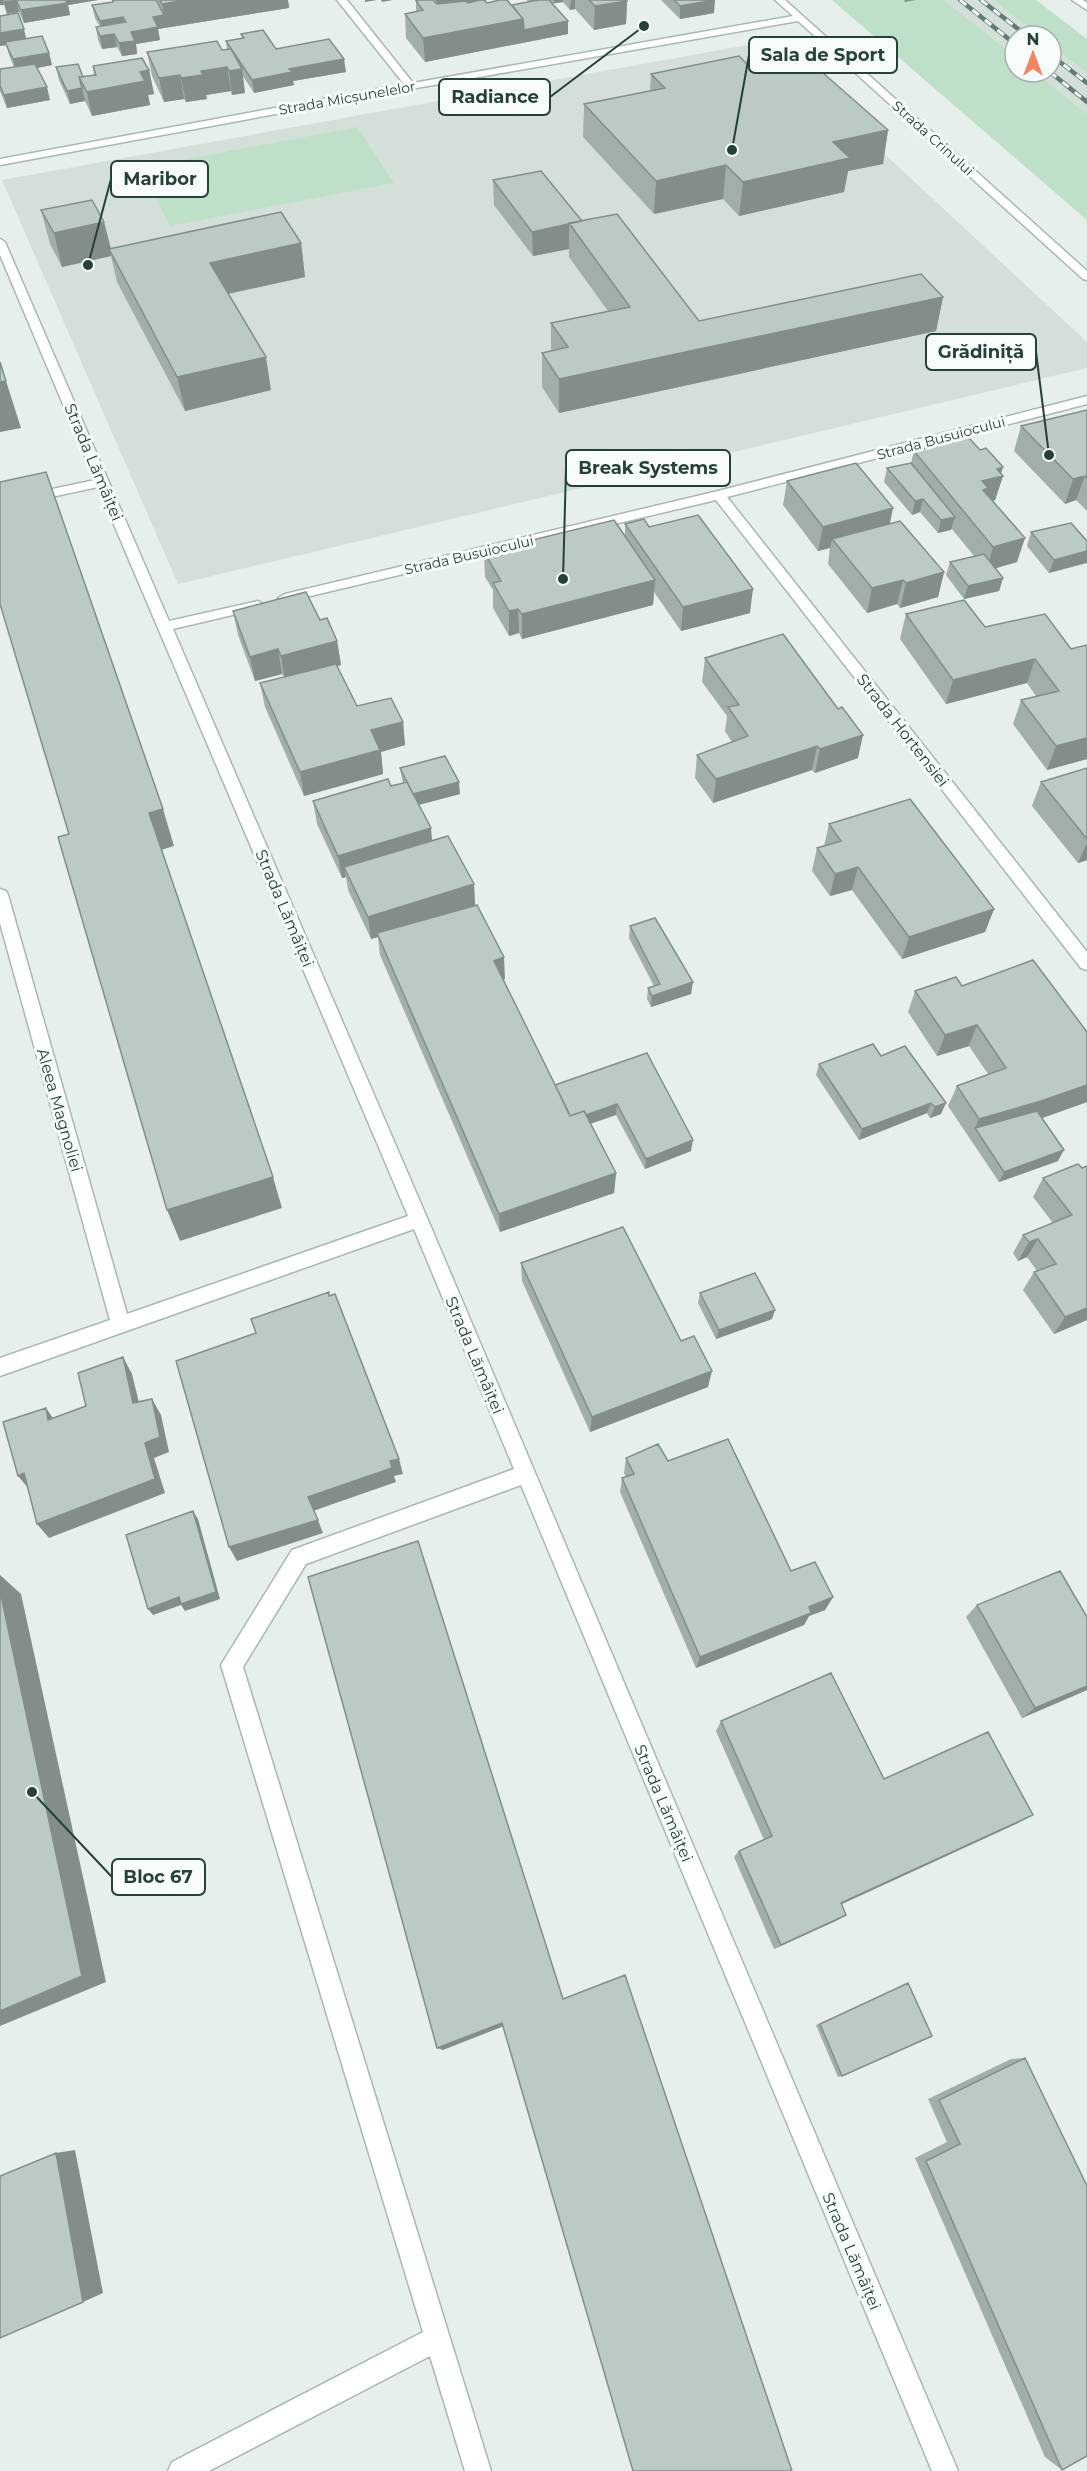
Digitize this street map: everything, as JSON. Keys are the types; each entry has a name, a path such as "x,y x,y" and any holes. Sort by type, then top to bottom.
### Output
{"street":[{"path":"342,0 411,86"},
{"name":"Strada Crinului","path":"780,0 1087,277"},
{"path":"1077,0 1087,7"},
{"name":"Strada Micșunelelor","path":"0,162 411,86 800,18"},
{"name":"Strada Lămâiței","path":"0,243 418,1220 945,2471"},
{"name":"Strada Busuiocului","path":"165,626 719,495 1087,400"},
{"path":"0,504 102,482"},
{"name":"Strada Hortensiei","path":"719,495 1087,964"},
{"name":"Aleea Magnoliei","path":"0,895 121,1325"},
{"path":"0,1367 418,1220"},
{"path":"478,2471 232,1665 299,1557 525,1474"},
{"path":"181,2471 438,2338"}],"shaded area":[{"path":"944,0 993,0 1024,24 1003,24 1003,47"},
{"path":"764,42 1087,342 1087,368 178,584 2,180"},
{"path":"1063,54 1087,73 1087,114 1050,84 1063,84"}],"green space":[{"path":"832,0 944,0 1003,47 1003,84 1050,84 1087,114 1087,220"},
{"path":"993,0 1036,0 1087,39 1087,73 1063,54 1063,24 1024,24"},
{"path":"357,127 394,183 170,226 140,168"}],"building":[{"path":"16,0 66,0 67,3 21,10"},
{"path":"113,0 156,0 164,15 153,17 158,27 131,32 135,41 119,43 114,34 100,36 96,27 126,22 123,17 100,21 92,5 113,2"},
{"path":"160,0 187,0 162,4"},
{"path":"433,0 437,4 465,1 468,3 480,0 487,3 507,0 523,19 423,38 405,14 423,10 416,1"},
{"path":"549,0 568,21 524,30 523,19 512,5"},
{"path":"589,0 626,0 627,1 595,6"},
{"path":"674,0 715,0 680,6"},
{"path":"18,13 24,29 0,33 0,16"},
{"path":"263,30 276,49 329,39 344,59 289,69 292,72 252,80 226,41 244,38 241,34"},
{"path":"42,36 49,53 13,59 5,42"},
{"path":"217,41 222,50 231,49 242,69 229,71 227,67 201,71 203,75 159,78 147,52"},
{"path":"739,56 752,69 806,58 888,130 833,142 850,158 743,182 726,165 656,181 584,104 665,88 651,74"},
{"path":"142,58 149,70 140,72 145,81 87,92 79,77 96,75 93,66"},
{"path":"35,64 47,87 4,95 0,86 0,69"},
{"path":"78,64 83,77 79,77 82,88 67,91 56,67"},
{"path":"541,171 582,221 532,232 493,180"},
{"path":"92,200 104,222 54,233 41,210"},
{"path":"281,212 301,243 210,263 266,357 177,377 109,249"},
{"path":"617,214 699,321 921,274 943,297 559,379 542,353 568,347 551,323 630,307 569,223"},
{"path":"0,362 6,381 0,382"},
{"path":"1087,410 1087,478 1085,476 1073,479 1021,426"},
{"path":"968,437 980,450 986,448 1003,467 997,469 1003,476 982,481 988,488 983,490 1025,538 993,547 914,451"},
{"path":"856,463 893,508 823,527 787,481"},
{"path":"911,463 955,517 941,520 923,499 915,501 887,468"},
{"path":"46,472 163,809 149,813 273,1177 167,1210 58,837 69,834 0,604 0,482"},
{"path":"698,515 753,589 683,607 625,524 644,519 649,527"},
{"path":"614,520 655,580 522,614 518,609 509,611 493,583 501,581 484,552"},
{"path":"900,521 944,572 906,583 903,580 872,588 832,539"},
{"path":"1071,523 1087,541 1087,551 1054,560 1031,532"},
{"path":"984,554 1003,578 968,586 950,562"},
{"path":"306,592 320,620 327,618 337,641 281,656 278,649 250,657 233,611"},
{"path":"964,600 985,627 1045,614 1071,649 1087,645 1087,738 1056,746 1021,700 1059,691 1035,659 953,680 906,614"},
{"path":"783,634 838,709 842,707 863,735 820,749 817,746 716,779 697,755 748,736 728,707 739,705 705,658"},
{"path":"336,664 357,706 391,698 403,722 371,730 380,750 300,772 260,683"},
{"path":"445,756 459,782 413,794 400,768"},
{"path":"1087,768 1087,839 1041,782"},
{"path":"388,779 391,786 407,782 431,828 338,856 313,801"},
{"path":"910,799 994,909 909,937 858,867 835,874 817,848 841,841 829,824"},
{"path":"448,836 474,884 368,917 344,867"},
{"path":"477,905 504,957 494,961 570,1116 584,1111 616,1173 499,1214 377,933"},
{"path":"655,918 693,982 652,996 648,988 660,984 630,926"},
{"path":"1033,960 1087,1032 1087,1085 979,1119 957,1086 1006,1068 977,1025 945,1035 915,991 956,977 962,986"},
{"path":"873,1044 881,1056 905,1046 946,1103 935,1107 931,1103 862,1129 819,1064"},
{"path":"647,1053 693,1140 646,1159 617,1104 586,1115 584,1111 570,1116 555,1085"},
{"path":"1037,1111 1064,1150 1004,1172 975,1128"},
{"path":"1078,1164 1082,1168 1087,1166 1087,1308 1065,1317 1034,1272 1056,1264 1038,1239 1029,1242 1023,1235 1072,1215 1043,1178"},
{"path":"623,1227 681,1341 694,1336 712,1371 592,1417 521,1263"},
{"path":"755,1273 775,1310 719,1330 700,1293"},
{"path":"329,1292 329,1296 335,1294 399,1459 390,1461 392,1468 308,1497 318,1520 229,1547 176,1361 256,1333 251,1319"},
{"path":"123,1357 133,1403 152,1399 160,1437 145,1443 155,1479 37,1524 24,1473 18,1476 3,1422 46,1408 48,1420 86,1406 78,1373"},
{"path":"728,1439 791,1571 815,1562 833,1597 809,1607 811,1613 700,1657 622,1478 634,1474 626,1458 658,1444 668,1461"},
{"path":"193,1511 216,1592 181,1604 179,1597 148,1609 126,1535"},
{"path":"418,1541 563,1999 625,1975 792,2471 633,2471 502,2023 437,2048 308,1577"},
{"path":"1060,1571 1087,1617 1087,1686 1035,1708 977,1605"},
{"path":"0,1591 82,1976 0,2011"},
{"path":"831,1673 884,1779 988,1732 1033,1815 841,1903 846,1915 781,1945 739,1851 772,1836 721,1721"},
{"path":"908,1983 932,2036 842,2076 820,2024"},
{"path":"1025,2058 1087,2186 1087,2456 1062,2470 926,2161 960,2144 939,2100"},
{"path":"56,2153 83,2302 0,2338 0,2176"}],"railway":[{"path":"960,0 1003,34"},
{"path":"981,0 1012,24"},
{"path":"1063,64 1087,83"},
{"path":"1063,83 1087,102"}],"place":[{"name":"Radiance","path":"644,26"},
{"name":"Sala de Sport","path":"732,150"},
{"name":"Maribor","path":"88,265"},
{"name":"Grădiniță","path":"1049,455"},
{"name":"Break Systems","path":"563,579"},
{"name":"Bloc 67","path":"32,1792"}]}
